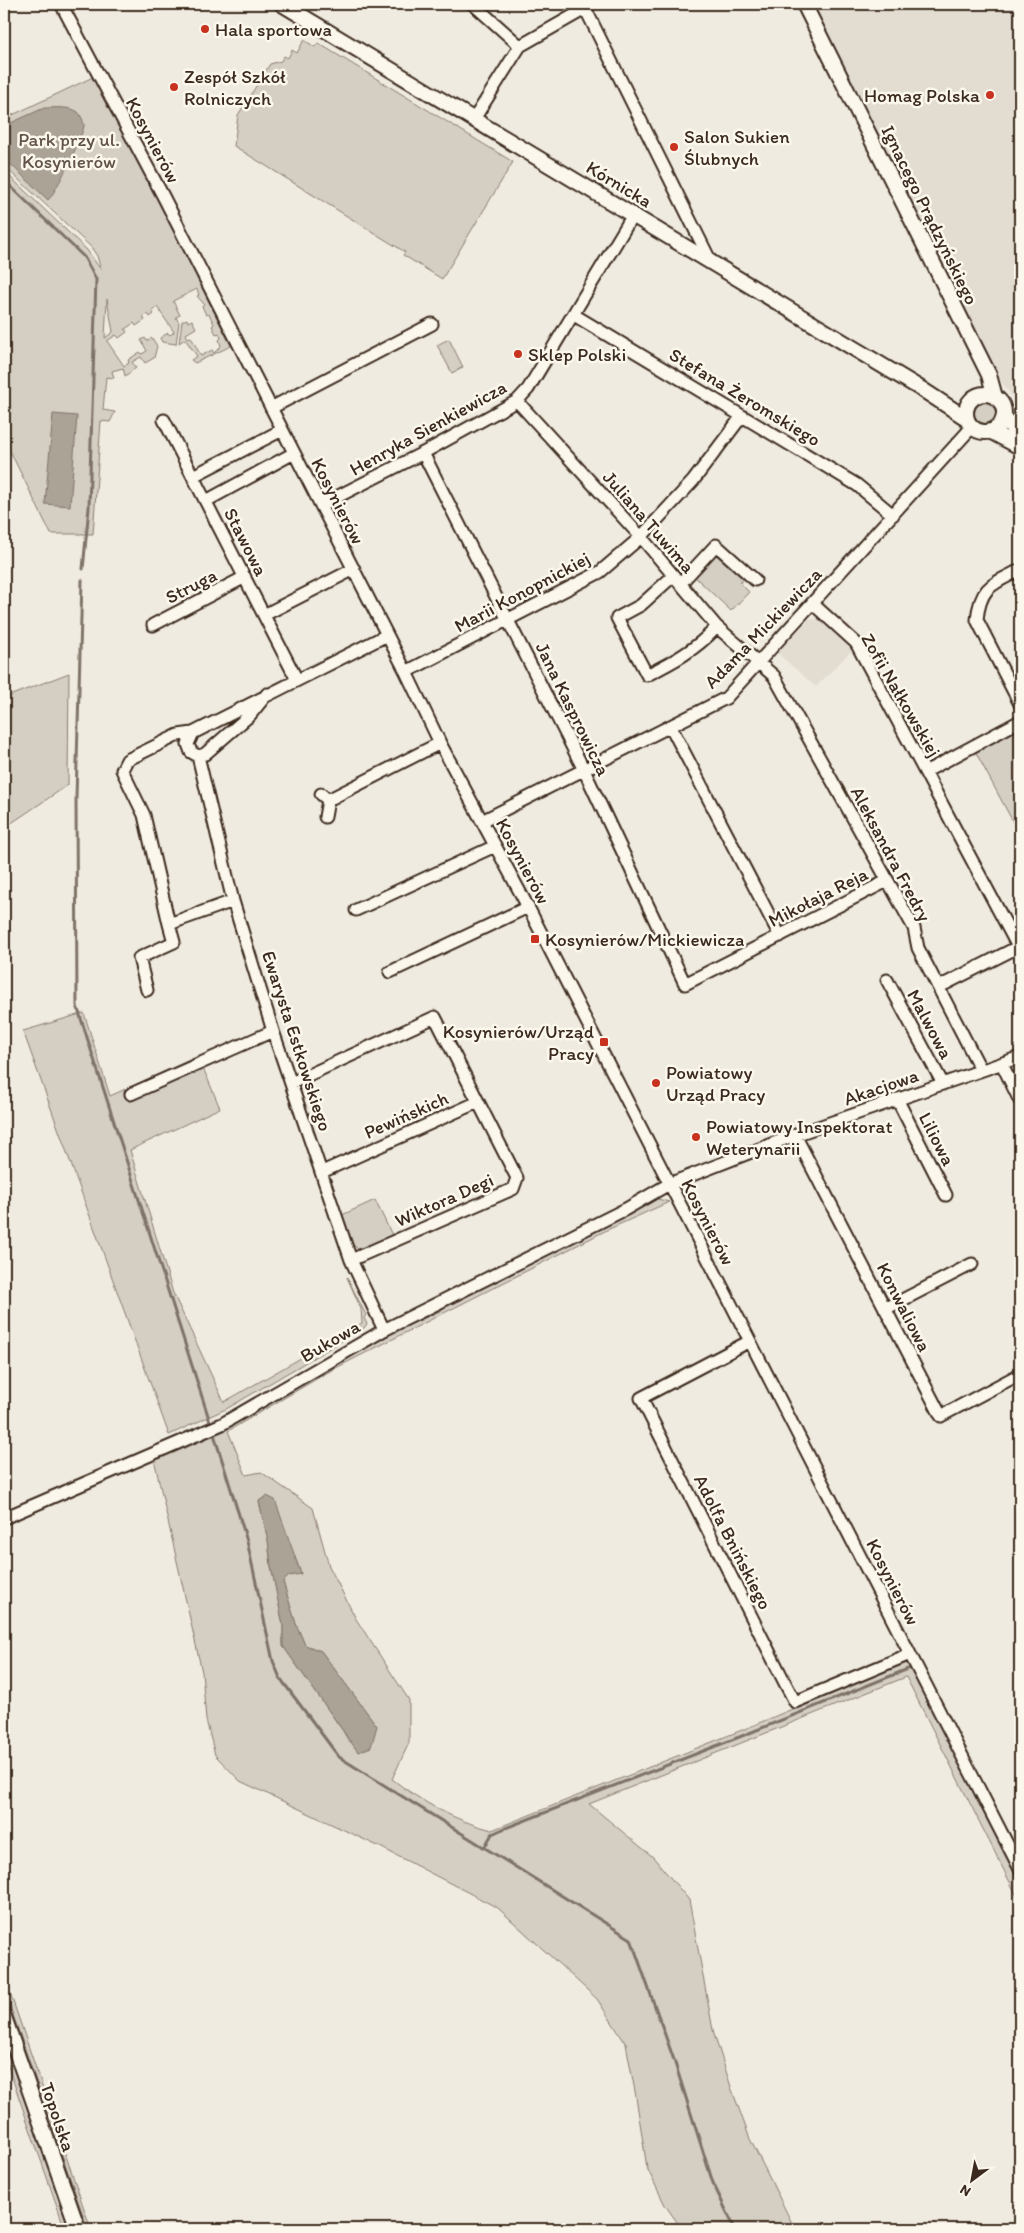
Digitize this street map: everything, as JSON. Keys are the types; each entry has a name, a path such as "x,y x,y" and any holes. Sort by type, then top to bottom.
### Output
{"street":[{"name":"Kosynierów","path":"62,4 164,196 406,672 440,743 528,907 1020,1869"},
{"name":"Kórnicka","path":"282,4 936,398 969,422"},
{"path":"473,4 520,46"},
{"name":"Ignacego Prądzyńskiego","path":"804,4 982,362 988,395"},
{"path":"474,120 520,46 584,6 711,262"},
{"name":"Henryka Sienkiewicza","path":"321,505 423,454 517,401 528,389 633,215"},
{"path":"684,245 693,228"},
{"name":"Stefana Żeromskiego","path":"574,315 857,485 893,514"},
{"path":"271,408 432,324"},
{"path":"1020,438 1004,417 1002,406 988,395 969,402 969,422 977,430 990,431 1020,447"},
{"name":"Kórnicka","path":"936,398 969,402"},
{"name":"Juliana Tuwima","path":"517,401 641,537 717,627 758,663"},
{"name":"Marii Konopnickiej","path":"406,672 600,572 641,537 693,481 742,416"},
{"path":"990,431 998,426 1004,417"},
{"name":"Stawowa","path":"164,420 297,680"},
{"name":"Adama Mickiewicza","path":"482,821 726,698 893,514 969,422"},
{"path":"193,476 282,430"},
{"path":"206,501 294,453"},
{"name":"Jana Kasprowicza","path":"423,454 509,619 584,770 685,984"},
{"path":"717,627 699,646 678,660 647,675 617,618 641,606 676,580 716,545 755,580"},
{"path":"264,614 354,569"},
{"path":"1020,570 994,584 983,593 978,605 977,620 1020,704"},
{"name":"Struga","path":"153,625 245,578"},
{"name":"Zofii Nałkowskiej","path":"812,603 856,643 925,772 1020,721"},
{"path":"148,990 139,958 174,942 144,815 122,770 127,760 178,735 193,734 267,694 387,635"},
{"name":"Aleksandra Fredry","path":"758,663 774,676 914,928 918,948 940,987 981,1070"},
{"path":"198,756 205,754 219,744 250,715 267,694"},
{"path":"671,727 780,936"},
{"name":"Ewarysta Estkowskiego","path":"193,734 188,744 191,752 198,756 233,902 273,1031 351,1260 384,1330"},
{"path":"325,817 324,797 440,743"},
{"path":"925,772 1019,948 940,987"},
{"path":"356,910 495,846"},
{"name":"Mikołaja Reja","path":"685,984 888,881"},
{"path":"169,924 233,902"},
{"path":"390,972 528,907"},
{"name":"Malwowa","path":"887,980 943,1084"},
{"name":"Wiktora Degi","path":"290,1083 435,1017 517,1178 513,1189 351,1260"},
{"path":"131,1094 273,1031"},
{"name":"Akacjowa","path":"669,1184 796,1134 1020,1057"},
{"path":"1002,1064 1020,1101"},
{"name":"Liliowa","path":"898,1099 946,1195"},
{"name":"Pewińskich","path":"322,1172 478,1102"},
{"name":"Konwaliowa","path":"796,1134 940,1416 1020,1374"},
{"name":"Bukowa","path":"4,1518 222,1424 384,1330 626,1208 669,1184"},
{"path":"885,1309 972,1264"},
{"name":"Adolfa Bnińskiego","path":"750,1341 641,1398 795,1702 910,1654"},
{"name":"Topolska","path":"4,2017 78,2229"}],"shaded area":[{"path":"812,4 1020,4 1020,409 997,375"},
{"path":"44,108 75,110 80,115 84,126 68,164 52,196 48,200 4,158 4,126"},
{"path":"53,414 77,416 70,506 45,504"},
{"path":"809,619 818,619 852,650 816,687 777,653"},
{"path":"267,1496 275,1500 301,1574 289,1576 283,1582 296,1624 305,1645 321,1651 377,1726 371,1747 358,1752 283,1646 283,1625 259,1501"}],"green space":[{"path":"304,40 315,47 318,43 513,162 442,279 403,255 405,252 234,146 238,115 270,64 281,61 284,56 288,58 292,50 297,53"},
{"name":"Park przy ul. Kosynierów","path":"93,77 176,232 174,233 180,239 199,276 197,278 231,346 195,363 191,360 197,356 185,339 179,343 182,321 187,319 188,322 192,320 196,328 186,334 188,338 191,337 201,356 212,350 214,353 221,346 219,333 216,334 209,314 206,315 202,306 204,304 197,296 199,295 197,289 173,301 180,315 176,317 179,323 176,344 162,342 160,338 174,332 157,307 152,311 154,314 150,317 148,314 143,317 145,320 136,326 134,323 125,329 127,332 119,338 116,335 107,341 124,366 129,363 128,360 140,352 142,354 147,351 141,340 145,338 147,341 152,338 157,346 154,358 145,363 141,357 132,362 136,368 125,376 123,368 112,371 114,378 106,377 103,410 115,412 110,422 101,421 93,534 51,534 4,439 4,171 87,250 101,270 97,256 91,247 4,166 4,119","holes":["107,299 113,332 105,338"]},
{"path":"449,339 463,367 452,373 437,345"},
{"path":"985,402 993,405 996,413 993,421 985,424 977,421 974,413 977,405"},
{"path":"715,554 743,579 740,583 749,592 731,611 694,576"},
{"path":"69,673 68,785 4,828 4,698"},
{"path":"1020,728 1020,835 975,751"},
{"path":"84,1013 110,1096 198,1056 220,1108 130,1150 173,1293 224,1402 362,1323 361,1309 347,1277 366,1315 364,1318 367,1324 364,1328 228,1408 169,1435 23,1031"},
{"path":"656,1196 658,1199 669,1202 607,1230 330,1371 228,1431 246,1475 261,1472 313,1508 329,1566 356,1619 409,1700 409,1743 392,1779 439,1810 492,1830 747,1728 909,1660 1020,1878 1020,1902 906,1677 589,1804 653,1857 689,1900 713,2030 731,2087 750,2139 795,2229 682,2229 665,2205 647,2168 626,2044 597,1999 498,1908 382,1848 240,1781 215,1755 206,1720 202,1672 154,1459 227,1427 399,1327 400,1329 442,1310 440,1306","holes":["267,1496 280,1519 301,1573 289,1576 283,1582 296,1624 305,1645 321,1651 377,1726 349,1742 283,1646 283,1625 259,1501"]},
{"path":"375,1200 392,1235 366,1248 358,1249 352,1244 342,1215"},
{"path":"4,1975 91,2229 88,2229 4,1989"},
{"path":"4,2033 72,2229 65,2229 4,2055"}],"waterway":[{"path":"4,180 84,257 96,279 89,508 83,569"},
{"path":"82,580 76,798 77,1006 211,1425"},
{"path":"213,1431 247,1541 273,1661 280,1678 339,1757 631,1939 674,2060 713,2183 735,2229"},
{"path":"484,1848 492,1834 503,1829 908,1669"}],"place":[{"name":"Hala sportowa","path":"205,29"},
{"name":"Zespół Szkół Rolniczych","path":"174,87"},
{"name":"Homag Polska","path":"990,95"},
{"name":"Salon Sukien Ślubnych","path":"674,147"},
{"name":"Sklep Polski","path":"518,354"},
{"name":"Kosynierów/Mickiewicza","path":"535,939"},
{"name":"Kosynierów/Urząd Pracy","path":"604,1042"},
{"name":"Powiatowy Urząd Pracy","path":"656,1083"},
{"name":"Powiatowy Inspektorat Weterynarii","path":"696,1137"}]}
